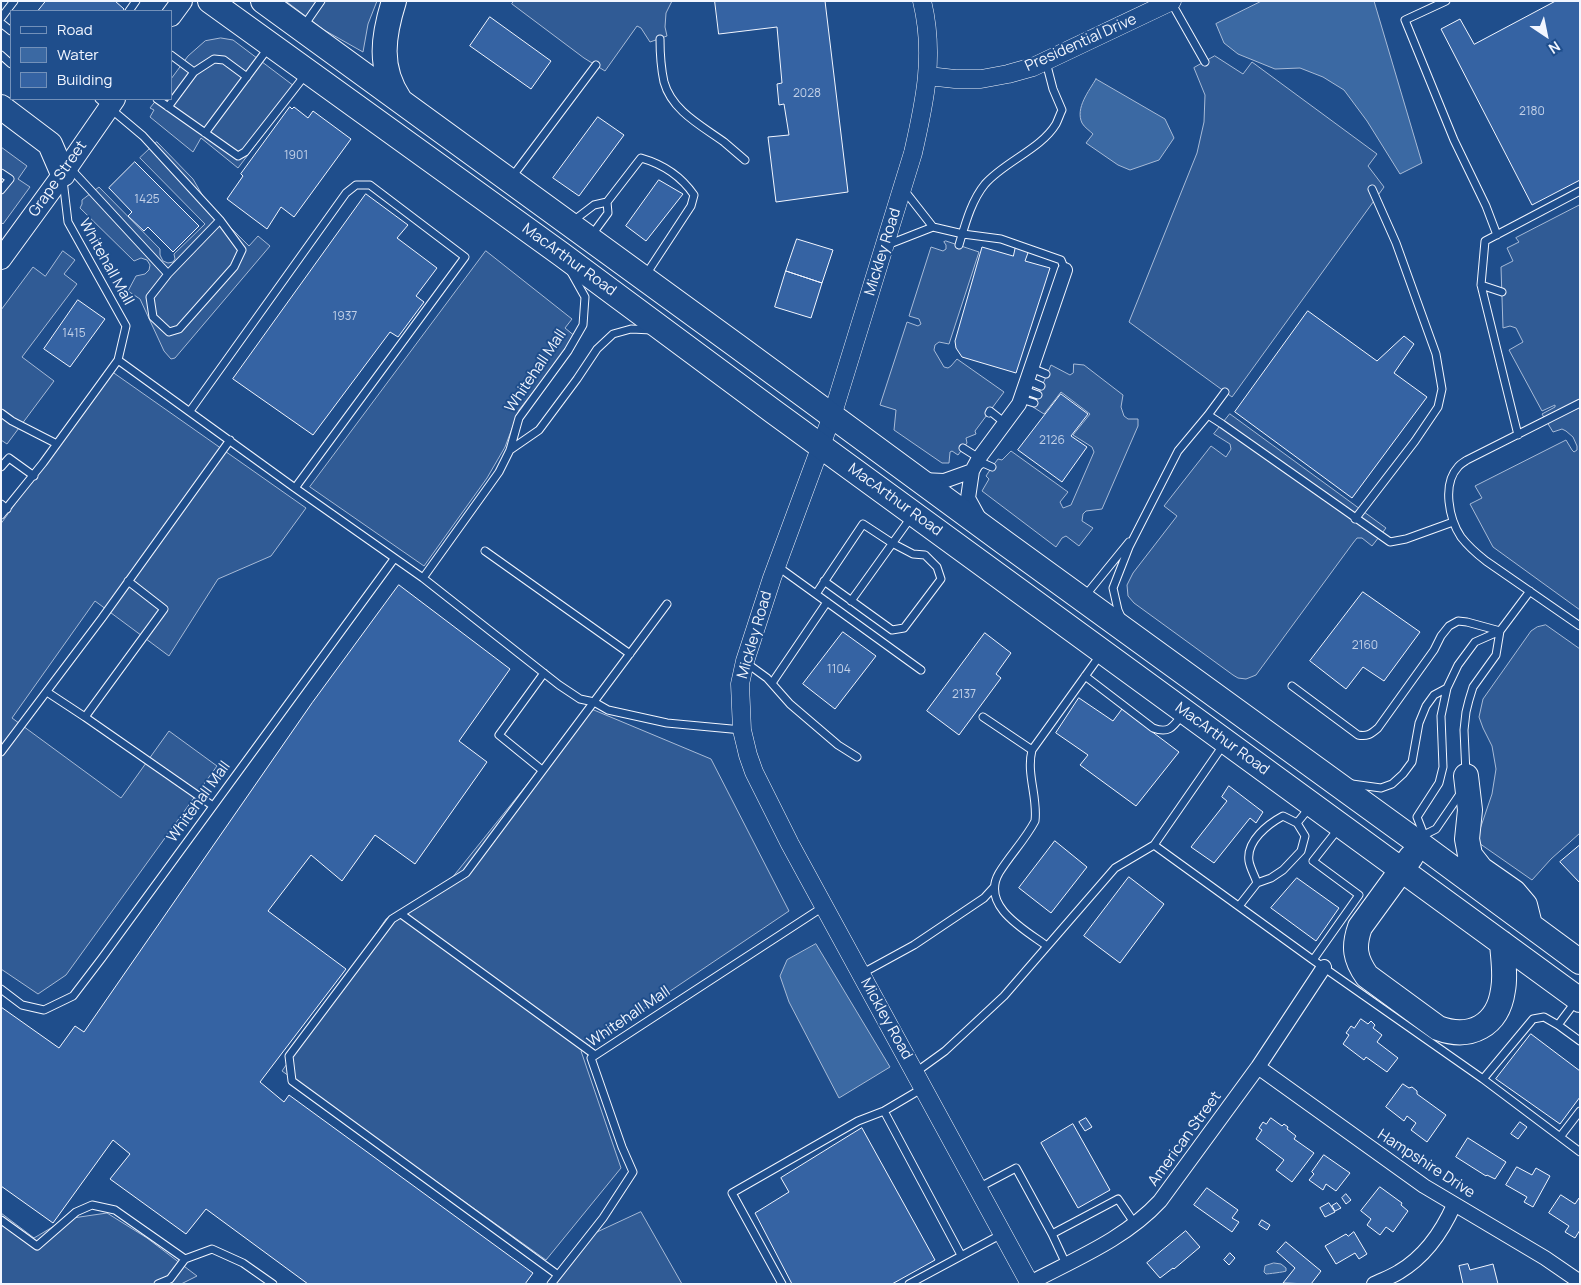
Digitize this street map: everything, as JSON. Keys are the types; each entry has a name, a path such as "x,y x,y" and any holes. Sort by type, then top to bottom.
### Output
{"highway":[{"name":"MacArthur Road","path":"210,1 561,254 1579,999"},
{"name":"MacArthur Road","path":"263,1 1330,780 1422,839 1531,926 1580,962"},
{"path":"394,1 384,38 384,54 387,72 396,93 403,103"},
{"path":"1,107 50,144 65,170"},
{"path":"1466,776 1470,810 1467,839 1470,855 1481,869 1514,892 1525,905 1531,926"},
{"path":"1422,839 1360,927 1356,939 1356,952 1360,966 1367,976 1438,1028 1450,1033 1464,1033 1475,1030 1485,1024 1493,1016 1500,1002 1504,990 1502,943"}],"main road":[{"path":"172,15 182,1"},
{"name":"Grape Street","path":"1,259 65,170 108,102"}],"street":[{"name":"Mickley Road","path":"922,1 929,42 928,76 922,116 913,153 832,416 777,565 745,661 740,684 742,730 754,772 790,844 1030,1283"},
{"name":"Presidential Drive","path":"928,76 954,79 1008,74 1045,61 1172,2"},
{"path":"985,529 968,498 972,471 979,458 1019,404 1065,270"},
{"path":"918,479 944,481 972,471"},
{"name":"American Street","path":"1030,1283 1127,1231 1146,1216 1160,1201 1258,1067 1318,964"},
{"name":"Hampshire Drive","path":"1258,1067 1424,1186 1522,1243 1580,1282"},
{"path":"1374,1284 1399,1272 1416,1260 1436,1238 1454,1205"}],"lane":[{"path":"1,18 14,1"},
{"path":"302,30 321,1"},
{"path":"1446,1 1405,20 1454,140 1486,206 1497,235"},
{"path":"1172,2 1205,62"},
{"path":"660,39 661,64 665,83 678,106 690,118 745,160"},
{"path":"205,133 271,45"},
{"path":"172,56 194,72"},
{"path":"168,106 194,72 214,59 224,60 247,77"},
{"path":"959,245 972,206 984,185 1044,138 1056,124 1062,110 1045,61"},
{"path":"509,180 596,65"},
{"path":"159,100 238,156 245,152 308,71"},
{"path":"108,102 143,136 220,220 242,250 234,267 178,329 169,332 153,317 150,297 168,274 220,220"},
{"path":"569,223 594,205 607,202 641,158 657,163 685,183 694,195 691,206 644,278"},
{"path":"65,170 168,274"},
{"name":"Whitehall Mall","path":"1,516 4,507 34,476 118,360 126,326 68,222 65,170"},
{"path":"1,173 10,179 1,190"},
{"path":"190,411 346,193 356,185 370,185 465,257 295,488"},
{"path":"903,188 933,227"},
{"path":"1355,519 1438,408 1442,390 1436,354 1396,243 1372,189"},
{"path":"1518,435 1480,285 1485,241 1580,190"},
{"path":"589,238 608,213 607,202"},
{"path":"884,246 933,227 962,234 1001,239 1061,260 1065,270"},
{"name":"Whitehall Mall","path":"423,578 499,472 510,450 519,418 568,351 583,325 585,297 561,254"},
{"path":"1480,285 1502,292"},
{"name":"Whitehall Mall","path":"510,450 539,430 577,379 597,348 612,334 631,329 664,330"},
{"path":"118,360 423,578 580,699 594,702 608,710 667,723 742,730"},
{"path":"1026,384 1046,374"},
{"path":"1026,384 1041,386"},
{"path":"1026,384 1038,395"},
{"path":"1026,384 1034,403"},
{"path":"1127,633 1118,610 1113,588 1136,534 1178,451 1208,416 1225,392"},
{"path":"1580,403 1467,460 1457,468 1450,481 1448,499 1453,522 1461,537 1472,550 1580,626"},
{"path":"989,413 990,411 1005,422"},
{"path":"1,413 12,421 57,444"},
{"path":"1208,416 1390,542 1406,539 1453,522"},
{"path":"1,752 47,692 230,440"},
{"path":"964,448 979,458"},
{"path":"1,467 9,458 34,476"},
{"path":"972,471 982,463 992,468"},
{"path":"851,601 914,514"},
{"path":"816,594 824,581 863,524 913,554 925,555 937,567 941,579 904,628 892,630 824,581"},
{"path":"1082,600 1136,534"},
{"path":"485,550 630,654"},
{"name":"Whitehall Mall","path":"1,989 22,1005 44,1010 72,996 102,958 394,559"},
{"path":"777,565 921,670"},
{"path":"85,717 164,609 128,581"},
{"path":"1500,631 1475,642 1458,665 1446,688 1441,716 1443,767 1438,783 1417,816 1422,839 1436,829 1462,791 1466,776 1464,730 1466,712 1474,688 1496,656 1500,631 1530,590"},
{"path":"772,683 827,602"},
{"path":"558,1275 292,1081 289,1056 392,919 466,873 667,604"},
{"path":"1292,686 1358,735 1366,736 1372,734 1378,728 1449,626 1458,621 1500,631"},
{"path":"861,974 914,945 984,898 994,887 998,874 1035,822 1036,813 1029,761 1032,750 1102,651"},
{"path":"745,661 768,678 790,704 856,758"},
{"path":"542,770 499,734 544,673"},
{"path":"1085,676 1153,728 1161,731 1169,730 1184,711"},
{"path":"1330,780 1381,788 1392,784 1412,762 1419,723 1426,706 1434,696 1446,688"},
{"path":"47,692 212,806"},
{"path":"983,716 1032,750"},
{"path":"915,1072 945,1052 1004,996 1115,868 1154,845 1226,742"},
{"path":"1297,823 1312,805"},
{"path":"1239,906 1258,883 1271,878 1283,870 1301,851 1305,836 1297,823 1283,816 1270,823 1253,842 1249,851 1249,862 1258,883"},
{"path":"1318,964 1359,895 1313,861 1341,826"},
{"path":"1154,845 1318,964 1483,1079 1580,1152"},
{"path":"994,887 1001,909 1011,919 1047,946"},
{"name":"Whitehall Mall","path":"551,1284 603,1218 633,1172 622,1147 591,1058 824,906"},
{"path":"401,914 596,1055"},
{"path":"1558,1025 1579,999"},
{"path":"1483,1079 1533,1019 1544,1017 1580,1041"},
{"path":"782,1284 732,1193 858,1121 884,1111 923,1088"},
{"path":"884,1111 961,1256"},
{"path":"1560,1137 1580,1111"},
{"path":"978,1188 1016,1168 1066,1264"},
{"path":"1052,1234 1118,1199 1135,1224"},
{"path":"1,1220 37,1246 76,1212 92,1205 115,1210 185,1259"},
{"path":"909,1284 1003,1234"},
{"path":"158,1284 170,1278 185,1259 212,1249 244,1263 273,1284"}],"shaded area":[{"path":"287,1 377,1 368,24 363,52 324,30"},
{"path":"514,1 672,1 666,13 665,27 667,36 650,42 641,28 637,26 605,71 584,58 512,4"},
{"path":"221,38 233,40 298,89 238,168 201,138 193,152 150,117 154,110 150,108 156,100 172,100 172,78 188,56 205,41"},
{"path":"1215,56 1243,74 1252,62 1377,154 1368,166 1384,187 1232,397 1129,322 1197,153 1204,122 1205,95 1194,68"},
{"path":"157,142 193,179 208,205 249,246 258,236 270,246 175,358 171,359 164,351 140,299 128,291 136,276 145,274 149,270 150,265 147,260 141,258 134,261 80,208 82,200 99,187 160,249 163,261 173,262 175,259 174,254 205,224 140,158"},
{"path":"1,147 27,166 18,179 30,187 3,224 1,222"},
{"path":"1580,205 1580,610 1493,547 1470,504 1482,498 1475,486 1566,440 1574,452 1577,450 1573,437 1566,431 1562,429 1553,432 1542,414 1555,407 1555,405 1542,411 1509,350 1523,342 1516,328 1510,326 1503,328 1501,267 1513,261 1507,248 1519,242 1516,238"},
{"path":"946,241 979,252 949,344 939,342 935,345 934,350 944,367 948,368 957,359 1004,392 975,431 976,434 966,438 967,443 958,455 952,451 950,452 949,463 942,463 894,430 896,410 880,405 907,322 918,326 921,324 919,319 909,316 931,247 943,251 946,249 944,242"},
{"path":"63,251 75,260 64,274 77,284 22,357 54,381 7,444 1,440 1,310 33,267 45,276"},
{"path":"486,251 572,319 565,328 576,337 519,410 505,447 487,478 424,566 310,487"},
{"path":"1074,364 1084,365 1123,395 1121,407 1124,416 1128,419 1138,419 1138,426 1102,509 1086,511 1083,514 1082,521 1093,528 1079,546 1066,536 1062,538 1056,547 982,491 989,479 986,476 992,467 998,459 1002,460 1011,451 1068,492 1060,502 1063,508 1071,505 1094,452 1092,447 1073,435 1090,414 1061,392 1044,414 1033,407 1051,365 1070,375 1073,373"},
{"path":"111,371 306,508 271,556 218,579 169,656 95,601 12,718 121,798 169,731 217,766 66,975 38,994 1,969 1,524"},
{"path":"1230,414 1386,528 1372,546 1362,538 1357,538 1256,675 1246,679 1233,675 1134,603 1128,596 1127,585 1133,573 1177,516 1164,506 1211,446 1226,457 1231,449 1230,444 1214,434"},
{"path":"1546,625 1580,649 1580,833 1551,859 1532,880 1476,841 1492,794 1496,769 1492,746 1479,717 1483,699 1531,631"},
{"path":"589,708 711,759 789,911 581,1051 621,1168 546,1260 282,1071 386,919 451,879"},
{"path":"641,1212 682,1284 551,1284 591,1235"},
{"path":"1,1213 34,1238 66,1219 107,1213 147,1238 197,1276 181,1284 1,1284"}],"water":[{"path":"1262,1 1374,1 1422,163 1400,174 1367,121 1344,90 1323,77 1300,68 1275,69 1238,54 1224,43 1216,24"},
{"path":"1096,79 1165,119 1174,138 1159,160 1130,170 1118,165 1086,143 1093,134 1082,123 1080,111"},
{"path":"816,944 890,1067 839,1098 789,1002 780,976 787,960"},
{"path":"1274,1263 1281,1264 1286,1268 1286,1271 1266,1274 1264,1272 1265,1266"}],"building":[{"path":"46,1 115,1 124,9 124,10 39,10"},
{"path":"715,1 825,1 848,192 776,202 768,137 789,135 784,104 779,105 777,84 782,83 777,27 719,34"},
{"path":"1556,1 1580,1 1580,180 1532,205 1441,29 1460,19 1474,44"},
{"path":"490,17 551,61 531,89 470,46"},
{"path":"290,107 292,109 294,107 308,118 313,111 351,139 294,217 281,207 267,229 227,199 243,176 241,174"},
{"path":"598,117 624,135 579,196 553,178"},
{"path":"135,162 199,226 173,252 148,227 144,231 128,216 132,212 109,188"},
{"path":"659,180 683,194 646,241 626,226"},
{"path":"366,194 408,225 397,238 437,268 416,296 424,302 398,337 390,332 313,435 233,379"},
{"path":"797,239 833,250 822,283 786,271"},
{"path":"1016,246 1029,250 1025,261 1050,268 1016,373 962,357 956,348 955,341 982,247 1013,256"},
{"path":"786,271 822,283 811,318 775,307"},
{"path":"78,300 105,319 70,367 44,349"},
{"path":"1308,311 1377,361 1404,336 1414,344 1394,373 1427,397 1352,498 1235,412"},
{"path":"1061,394 1088,414 1071,436 1087,447 1062,482 1018,450"},
{"path":"399,585 510,669 459,741 487,762 415,864 375,835 342,881 311,855 268,911 346,969 260,1082 284,1102 289,1095 533,1273 525,1284 308,1284 206,1209 186,1234 110,1179 130,1154 113,1140 53,1223 1,1186 1,1007 59,1048 75,1026 84,1032 312,703"},
{"path":"1363,592 1420,632 1384,681 1363,667 1346,689 1310,661"},
{"path":"843,632 876,656 835,709 803,684"},
{"path":"985,633 1011,653 996,674 1001,678 959,735 927,711"},
{"path":"1079,698 1113,721 1122,709 1179,752 1136,806 1080,765 1088,755 1056,733"},
{"path":"1229,786 1263,812 1256,823 1250,818 1214,863 1191,847 1227,801 1222,797"},
{"path":"1055,841 1087,867 1051,913 1019,888"},
{"path":"1580,845 1580,883 1560,862"},
{"path":"1129,877 1164,904 1120,963 1084,936"},
{"path":"1297,878 1339,908 1316,941 1271,908"},
{"path":"1361,1019 1368,1024 1371,1021 1375,1025 1373,1028 1382,1035 1377,1042 1398,1058 1387,1072 1366,1057 1364,1060 1343,1044 1349,1035 1346,1033 1351,1026 1354,1028"},
{"path":"1531,1034 1580,1071 1580,1097 1560,1124 1496,1079"},
{"path":"1403,1084 1409,1088 1412,1087 1417,1091 1417,1094 1446,1115 1427,1142 1411,1130 1416,1123 1407,1116 1404,1121 1386,1107"},
{"path":"1086,1118 1092,1127 1085,1131 1079,1122"},
{"path":"1271,1118 1282,1126 1284,1124 1288,1127 1287,1129 1296,1136 1294,1139 1314,1153 1292,1182 1276,1170 1284,1160 1256,1139 1262,1130 1259,1128 1263,1122 1266,1124"},
{"path":"1520,1122 1527,1127 1518,1139 1511,1134"},
{"path":"1073,1124 1110,1190 1078,1208 1041,1143"},
{"path":"862,1128 935,1260 892,1284 792,1284 755,1213 789,1192 781,1178"},
{"path":"1468,1138 1506,1162 1495,1179 1486,1176 1456,1157"},
{"path":"1324,1155 1350,1173 1336,1191 1326,1184 1323,1190 1309,1180 1314,1174 1312,1172"},
{"path":"1517,1167 1532,1175 1536,1168 1550,1176 1533,1207 1524,1202 1527,1197 1506,1185"},
{"path":"1380,1187 1402,1203 1401,1205 1408,1211 1393,1232 1386,1227 1380,1235 1367,1225 1371,1219 1361,1211"},
{"path":"1207,1188 1238,1210 1232,1218 1239,1222 1232,1232 1194,1205"},
{"path":"1346,1194 1351,1200 1346,1204 1342,1198"},
{"path":"1561,1195 1575,1204 1580,1199 1580,1230 1575,1238 1565,1232 1569,1226 1549,1213"},
{"path":"1329,1203 1335,1212 1325,1217 1320,1208"},
{"path":"1337,1203 1341,1208 1335,1211 1332,1206"},
{"path":"1262,1220 1270,1225 1267,1230 1259,1225"},
{"path":"1186,1231 1200,1247 1160,1278 1147,1263"},
{"path":"1354,1232 1367,1254 1359,1259 1355,1253 1336,1264 1325,1246 1346,1234 1348,1236"},
{"path":"1286,1242 1321,1271 1311,1284 1283,1283 1295,1268 1277,1252"},
{"path":"1230,1253 1235,1258 1229,1265 1224,1260"},
{"path":"1468,1264 1470,1270 1493,1264 1498,1284 1463,1284 1459,1266"}]}
